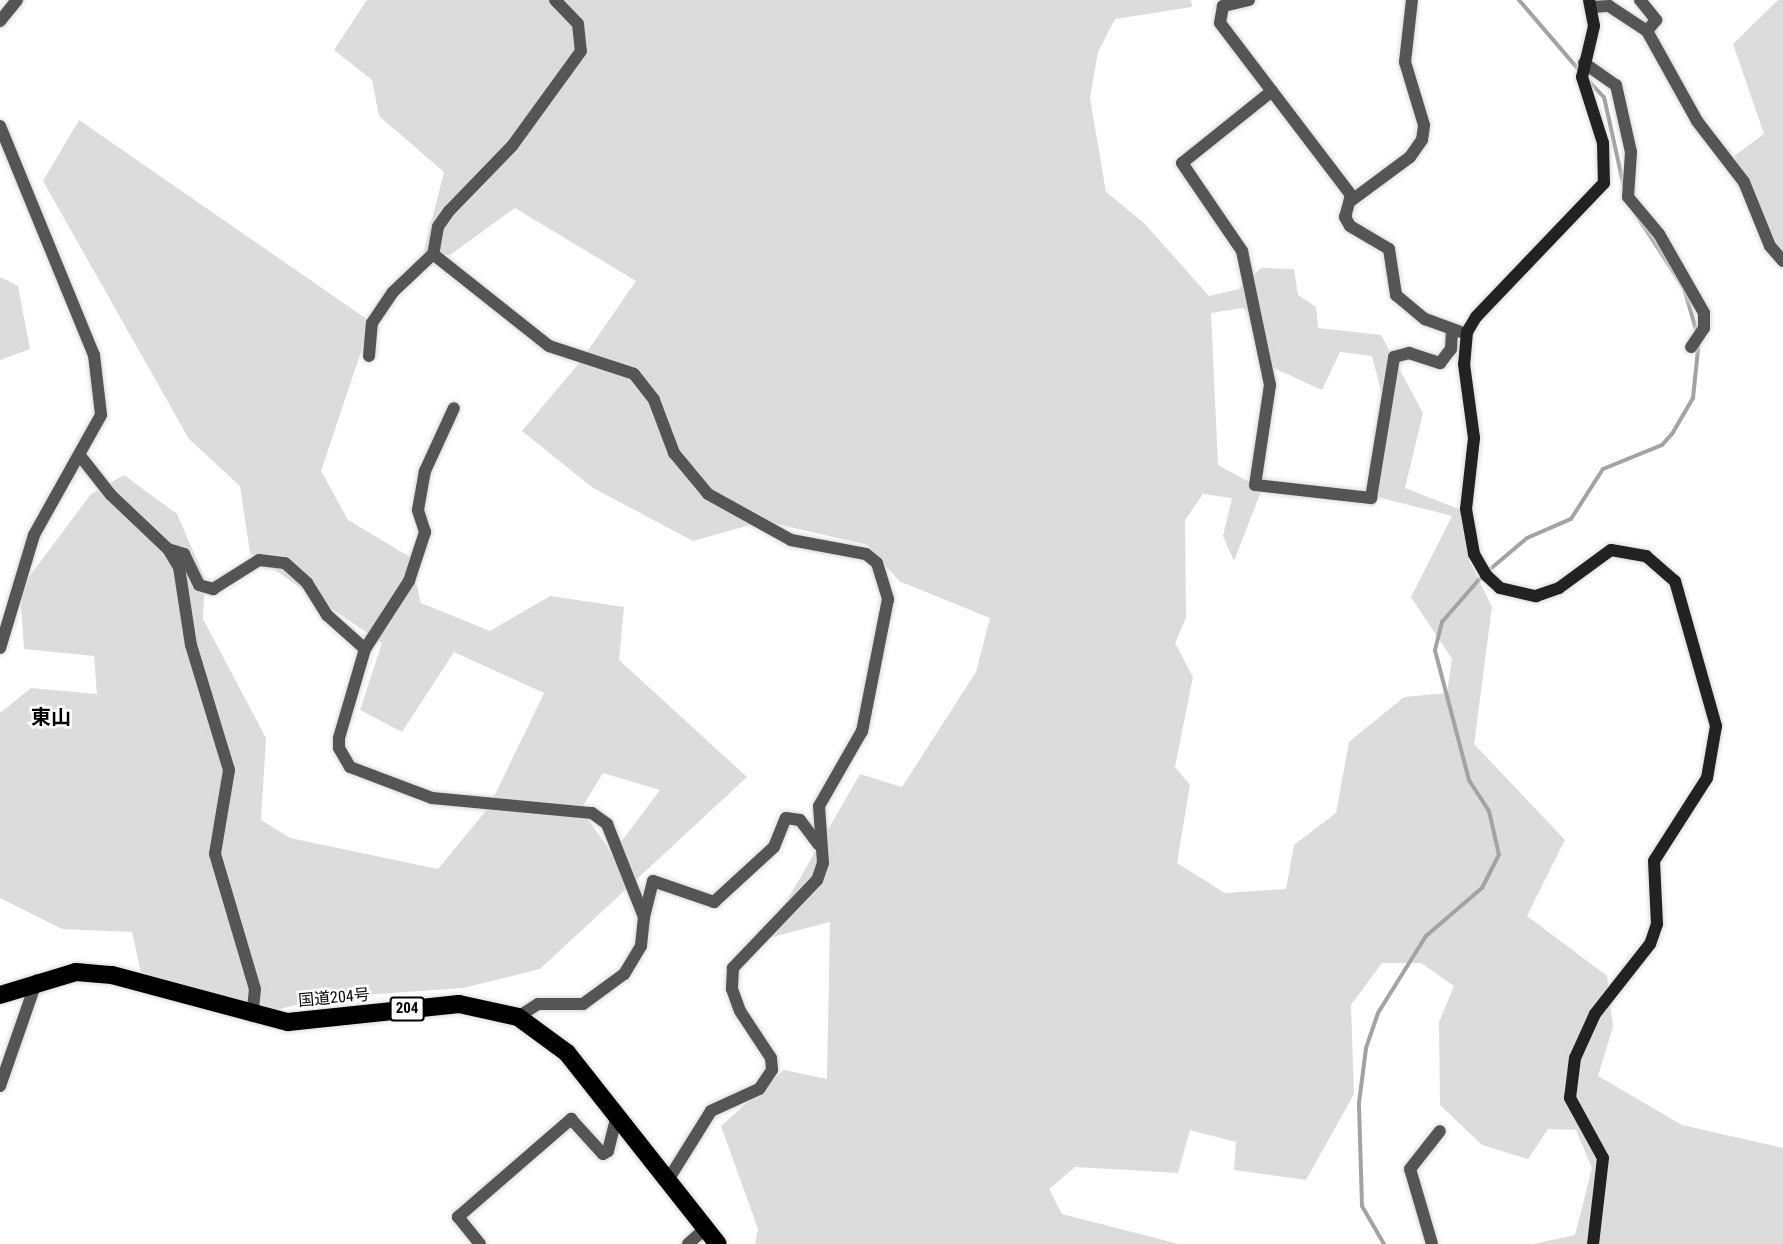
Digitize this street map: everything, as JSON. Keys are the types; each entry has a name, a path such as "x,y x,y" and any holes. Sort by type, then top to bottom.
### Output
{"highway":[{"name":"国道204号","path":"0,994 38,979 76,972 112,975 252,1016 330,1022 459,1004 518,1017 567,1053 718,1244"}],"street":[{"path":"0,21 18,0"},
{"path":"369,356 372,323 393,292 433,254 438,227 449,211 512,146 581,51 578,24 555,0"},
{"path":"1249,0 1223,6 1220,23 1352,200"},
{"path":"1412,0 1405,62 1424,125 1422,140 1410,157 1352,200 1345,217 1389,249 1396,295 1452,332 1467,332"},
{"path":"1640,0 1656,20 1654,29 1647,31"},
{"path":"1593,1244 1603,1158 1570,1098 1575,1058 1595,1014 1650,944 1657,924 1654,861 1707,778 1716,726 1675,581 1663,568 1638,554 1611,550 1559,588 1536,596 1500,588 1486,575 1474,554 1466,509 1474,438 1464,364 1467,332 1604,183 1603,143 1585,97 1584,63 1591,3 1609,6 1647,31 1697,121 1744,182 1770,246 1783,261"},
{"path":"1584,63 1616,85 1631,152 1628,197 1659,234 1704,313 1704,328 1691,347"},
{"path":"1272,91 1182,163 1242,251 1270,385 1256,485 1371,498 1394,357 1408,353 1440,363 1450,349 1452,332"},
{"path":"0,126 96,364 101,415 81,457 34,535 0,648"},
{"path":"433,254 549,346 634,374 654,400 674,453 708,494 790,540 856,550 877,563 889,614 857,746 819,806 823,863 804,897 733,968 732,989 740,1011 771,1058 768,1081 711,1111 668,1180"},
{"path":"454,408 425,471 418,510 425,532 409,581 365,649 339,738 339,748 350,767 432,798 600,817 644,917"},
{"path":"81,457 111,495 168,549 178,567 190,645 229,770 215,854 255,989 252,1016"},
{"path":"168,549 184,554 199,585 213,589 259,560 285,563 308,583 327,615 365,649"},
{"path":"518,1017 528,1006 583,1004 603,992 641,946 644,917 653,881 714,902 774,847 786,818 800,820 822,848"},
{"path":"0,1086 38,979"},
{"path":"477,1243 458,1217 571,1119 603,1154 608,1151 617,1116"},
{"path":"1432,1244 1410,1169 1440,1131"},
{"path":"688,1244 706,1228"}],"shaded area":[{"path":"367,0 1191,0 1192,7 1115,19 1098,52 1090,98 1106,192 1144,223 1209,296 1239,289 1261,268 1294,269 1298,295 1316,307 1318,328 1381,335 1423,413 1405,488 1461,510 1470,562 1492,607 1474,744 1565,840 1527,916 1607,976 1613,1027 1598,1076 1682,1125 1783,1148 1783,1244 1533,1244 1575,1235 1592,1168 1576,1130 1548,1129 1528,1159 1482,1145 1440,1105 1439,1022 1454,986 1421,963 1382,963 1351,1005 1354,1094 1306,1180 1234,1170 1236,1142 1190,1130 1178,1173 1075,1167 1049,1189 1062,1214 1179,1244 755,1244 758,1229 721,1126 784,1070 827,1079 830,922 765,939 860,774 902,787 976,672 990,618 899,581 868,545 764,521 693,541 593,488 522,431 580,362 636,281 515,208 450,255 423,255 444,172 379,116 372,80 334,50","holes":["1243,308 1263,323 1265,364 1322,390 1340,352 1372,356 1386,411 1378,497 1452,516 1411,597 1452,659 1447,693 1404,697 1349,742 1336,813 1294,845 1286,889 1225,893 1177,863 1190,785 1175,767 1193,677 1175,643 1186,618 1185,520 1203,494 1232,498 1223,536 1234,561 1262,489 1218,465 1211,313"]},
{"path":"1778,0 1783,0 1783,260 1734,156 1764,134 1733,44"},
{"path":"79,120 371,322 321,471 348,520 410,557 421,603 490,631 550,596 624,607 619,660 747,777 540,969 463,988 333,997 265,1012 141,973 132,932 62,929 0,898 0,713 31,688 97,694 94,656 24,649 20,589 91,494 124,475 177,514 205,579 203,619 266,738 261,820 290,838 438,869 489,807 544,693 454,652 402,732 360,710 382,643 250,553 240,486 189,439 43,181","holes":["603,773 660,790 612,854 581,809"]},
{"path":"0,277 18,286 30,349 0,360"}],"waterway":[{"path":"1519,0 1579,70"},
{"path":"1586,78 1604,97 1624,187"},
{"path":"1635,213 1684,288 1697,333"},
{"path":"1488,571 1527,538 1571,519 1603,469 1662,445 1672,434 1693,398 1699,340"},
{"path":"1384,1244 1362,1206 1359,1103 1366,1048 1378,1013 1426,936 1482,888 1499,855 1489,811 1469,780 1435,650 1442,622 1482,576"}],"district":[{"name":"東山","path":"51,717"}]}
